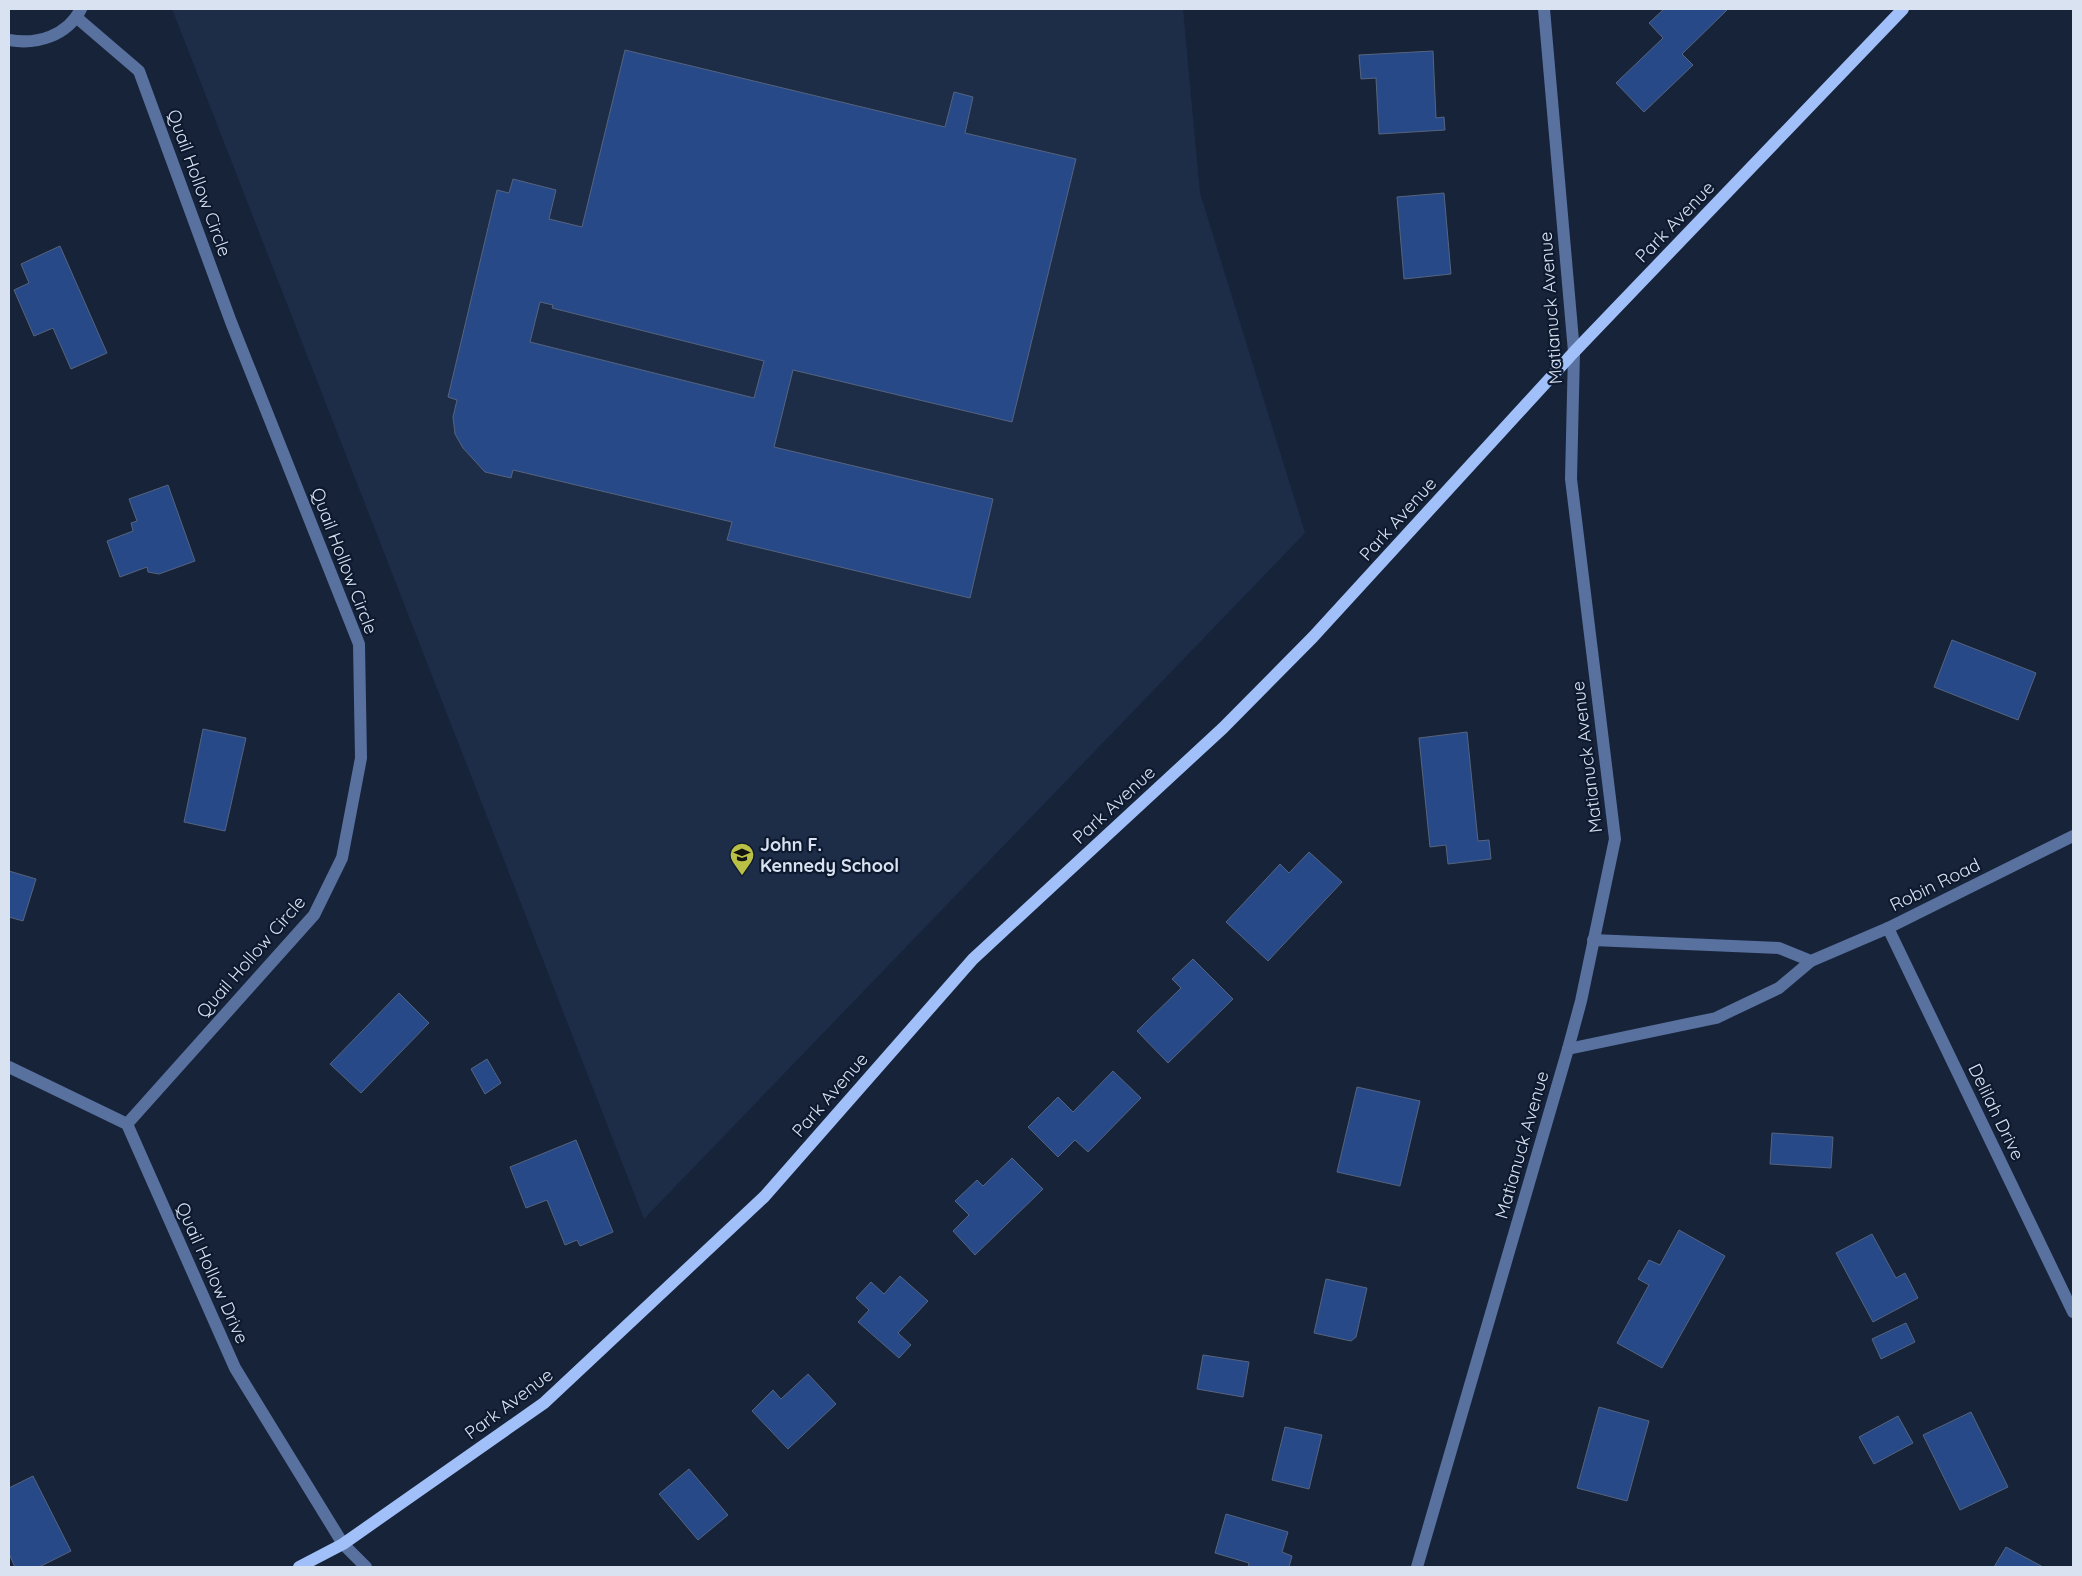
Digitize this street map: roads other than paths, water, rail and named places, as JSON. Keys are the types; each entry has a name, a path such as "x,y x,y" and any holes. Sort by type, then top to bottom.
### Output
{"main road":[{"name":"Park Avenue","path":"299,1567 343,1544 544,1403 764,1197 973,959 1223,728 1285,665 1331,618 1574,352 1903,9"}],"street":[{"name":"Matianuck Avenue","path":"1417,1567 1581,1002 1615,839 1571,478 1574,352 1544,9"},
{"name":"Quail Hollow Circle","path":"9,40 23,43 43,40 62,31 79,13 139,71 231,322 359,644 361,758 342,858 314,915 127,1124"},
{"name":"Robin Road","path":"1568,1049 1716,1018 1779,988 1810,961 1888,928 2073,836"},
{"name":"Delilah Drive","path":"1888,928 2073,1312"},
{"path":"1594,940 1779,948 1810,961"},
{"path":"9,1067 127,1124"},
{"name":"Quail Hollow Drive","path":"127,1124 234,1368 343,1544 366,1567"}],"place":[{"name":"John F. Kennedy School","path":"742,876"}]}
